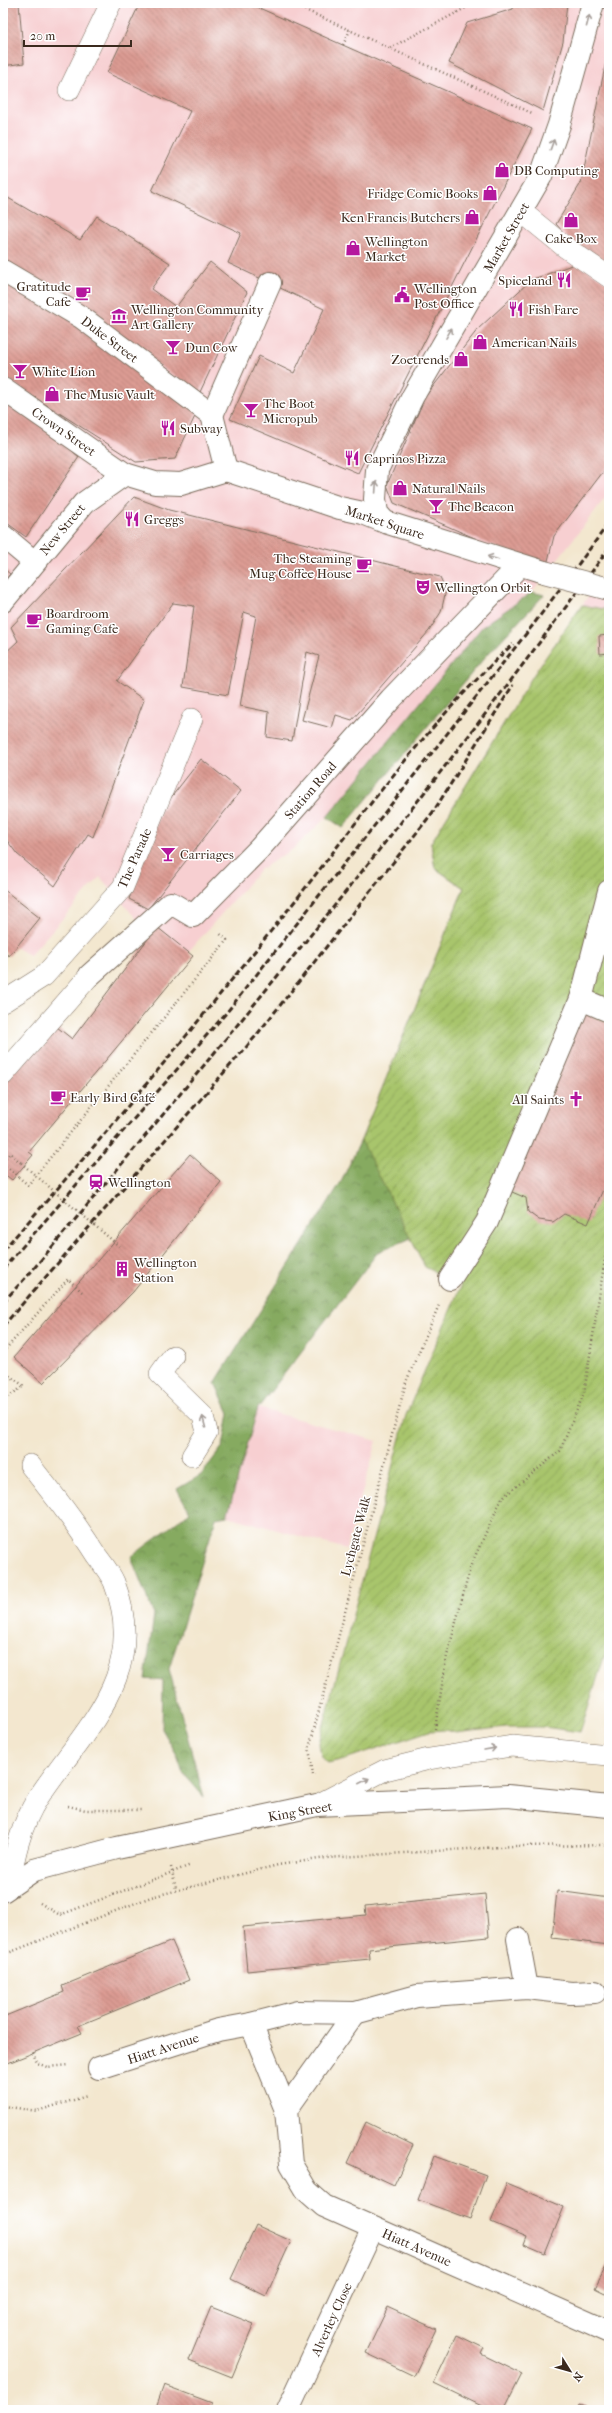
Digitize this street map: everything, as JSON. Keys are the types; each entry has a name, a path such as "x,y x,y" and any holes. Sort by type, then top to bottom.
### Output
{"street":[{"name":"Market Street","path":"385,522 377,513 375,499 377,470 413,396 522,212 541,176 559,125 593,3"},
{"name":"Duke Street","path":"3,271 81,317 212,415"},
{"path":"125,474 155,483 181,484 226,470 212,415 270,283"},
{"name":"Crown Street","path":"3,389 125,474"},
{"name":"Market Square","path":"226,470 340,508 363,513 385,522 519,566 609,589"},
{"name":"New Street","path":"3,601 84,503 125,474"},
{"path":"3,536 34,562"},
{"name":"Station Road","path":"90,975 171,903 193,916 259,849 391,699 519,566"},
{"path":"450,1279 487,1222 581,999 609,891"},
{"path":"581,999 609,1011"},
{"name":"King Street","path":"5,1886 34,1870 117,1848 317,1805 508,1796 609,1806"},
{"path":"518,1939 527,1988"},
{"name":"Hiatt Avenue","path":"99,2068 218,2030 251,2024 298,2012 355,2013 417,1996 527,1988 571,1994 595,1992"},
{"path":"286,2110 355,2013"},
{"name":"Hiatt Avenue","path":"251,2024 286,2110 291,2164 307,2192 324,2206 609,2332"},
{"name":"Alverley Close","path":"288,2410 373,2228"}],"lane":[{"path":"69,90 111,3"},
{"path":"522,212 565,247 609,277"},
{"name":"The Parade","path":"3,1002 44,976 123,887 192,719"},
{"path":"3,1074 90,975"},
{"path":"173,1356 160,1374 203,1416 207,1432 192,1456"},
{"path":"5,1886 15,1851 38,1799 90,1729 120,1672 125,1620 114,1581 79,1529 30,1465"},
{"path":"317,1805 386,1770 429,1759 512,1746 609,1755"}],"path":[{"path":"290,3 559,125"},
{"path":"390,48 471,6 485,3"},
{"path":"343,45 350,30"},
{"path":"3,1164 28,1185 227,940 216,931"},
{"path":"3,1161 10,1153 119,1246"},
{"path":"429,1759 446,1660 471,1565 502,1498 560,1451 584,1393 609,1233"},
{"name":"Lychgate Walk","path":"317,1805 309,1748 406,1382 450,1279"},
{"path":"3,1352 68,1280 82,1292"},
{"path":"3,1371 24,1386 3,1400"},
{"path":"3,1955 151,1897 278,1865 326,1858 514,1846 609,1845"},
{"path":"5,1886 60,1915 193,1864"},
{"path":"33,2053 37,2063 47,2067 74,2064"},
{"path":"3,2106 37,2111 109,2089 99,2068"}],"shaded area":[{"path":"3,3 609,3 609,493 532,592 482,628 327,817 293,849 261,869 188,952 157,927 141,924 100,877 30,955 3,941"},
{"path":"609,569 609,610 582,605 605,574"},
{"path":"258,1408 377,1441 346,1549 227,1516"}],"green space":[{"path":"532,592 544,595 486,656 343,828 327,817 482,627"},
{"path":"582,605 609,610 609,1642 580,1732 544,1727 506,1727 456,1733 445,1730 429,1731 345,1759 328,1763 321,1757 319,1743 406,1415 461,1285 425,1267 361,1140 464,888 435,868 431,843 534,674"},
{"path":"509,715 489,1072 409,1239 378,1252 258,1408 227,1516 216,1518 169,1669 204,1797 183,1773 177,1755 162,1729 163,1681 145,1679 154,1615 131,1557 190,1512 177,1489 201,1475 223,1446 229,1413 215,1383 341,1182 361,1140 464,888 435,868 431,843"}],"building":[{"path":"3,3 19,3 24,63 3,66"},
{"name":"Wellington Market","path":"140,3 248,3 532,129 358,473 230,419 259,356 294,373 324,309 228,263 241,233 152,191 190,111 107,73"},
{"path":"514,3 567,3 563,42 543,111 449,63 467,23 513,9"},
{"path":"609,47 609,268 581,252 556,224 581,183"},
{"path":"3,195 80,240 97,216 170,263 151,289 176,307 210,262 247,292 200,392 3,264"},
{"path":"577,263 609,284 609,464 554,536 546,569 394,503 387,485 425,397 478,329 531,280"},
{"path":"3,278 53,305 197,412 175,459 136,462 3,377"},
{"path":"3,404 40,423 79,457 26,537 3,520"},
{"path":"134,497 169,510 440,577 446,590 441,612 429,631 352,720 336,715 332,728 302,720 319,656 307,652 292,741 267,737 269,712 240,706 256,616 244,612 228,695 183,687 194,606 173,603 117,681 144,700 93,837 88,834 55,886 17,854 3,835 3,655 18,641 11,627"},
{"path":"3,568 10,574 3,583"},
{"path":"609,635 609,653 600,654 599,636"},
{"name":"Carriages","path":"201,759 241,791 148,909 129,899 162,809"},
{"path":"3,889 40,918 9,956 3,951"},
{"path":"157,927 193,956 29,1152 33,1155 12,1180 3,1173 3,1078 52,1023 72,1039"},
{"name":"All Saints","path":"581,1010 609,1023 609,1176 588,1224 564,1214 553,1222 539,1220 528,1212 526,1198 505,1189"},
{"name":"Wellington Station","path":"190,1154 221,1182 133,1292 43,1383 14,1357"},
{"path":"557,1891 609,1898 609,1945 552,1938"},
{"path":"485,1894 489,1937 369,1949 370,1959 247,1971 243,1927 366,1915 365,1906"},
{"path":"172,1941 189,1980 78,2026 82,2033 3,2065 3,2017 64,1992 62,1986"},
{"path":"366,2122 413,2145 394,2185 347,2163"},
{"path":"434,2156 486,2175 470,2219 418,2200"},
{"path":"507,2183 564,2207 545,2254 524,2245 527,2237 491,2222"},
{"path":"256,2225 291,2241 266,2296 231,2279"},
{"path":"609,2261 609,2295 595,2288"},
{"path":"211,2307 254,2324 232,2377 189,2360"},
{"path":"388,2307 436,2329 414,2376 366,2353"},
{"path":"457,2335 484,2348 481,2354 522,2374 504,2410 490,2410 434,2383"},
{"path":"164,2385 212,2403 209,2410 155,2410"},
{"path":"580,2404 598,2410 578,2410"}],"railway":[{"path":"3,1269 227,1012 533,625 609,523"},
{"path":"3,1302 30,1273 105,1184 327,915 470,733 609,548"},
{"path":"3,1250 117,1120 299,896 401,766 455,703 513,644"},
{"path":"3,1326 255,1037 433,812 513,685"}],"place":[{"name":"DB Computing","path":"502,170"},
{"name":"Fridge Comic Books","path":"490,193"},
{"name":"Ken Francis Butchers","path":"472,217"},
{"name":"Cake Box","path":"571,220"},
{"name":"Wellington Market","path":"353,248"},
{"name":"Spiceland","path":"564,280"},
{"name":"Gratitude Cafe","path":"83,293"},
{"name":"Wellington Post Office","path":"402,295"},
{"name":"Fish Fare","path":"516,309"},
{"name":"Wellington Community Art Gallery","path":"119,316"},
{"name":"American Nails","path":"480,342"},
{"name":"Dun Cow","path":"173,347"},
{"name":"Zoetrends","path":"461,359"},
{"name":"White Lion","path":"20,371"},
{"name":"The Music Vault","path":"52,394"},
{"name":"The Boot Micropub","path":"251,410"},
{"name":"Subway","path":"168,428"},
{"name":"Caprinos Pizza","path":"352,458"},
{"name":"Natural Nails","path":"400,488"},
{"name":"The Beacon","path":"436,506"},
{"name":"Greggs","path":"132,519"},
{"name":"The Steaming Mug Coffee House","path":"364,565"},
{"name":"Wellington Orbit","path":"423,587"},
{"name":"Boardroom Gaming Cafe","path":"34,620"},
{"name":"Carriages","path":"168,854"},
{"name":"Early Bird Café","path":"58,1097"},
{"name":"All Saints","path":"576,1099"},
{"name":"Wellington","path":"96,1182"},
{"name":"Wellington Station","path":"122,1269"}]}
